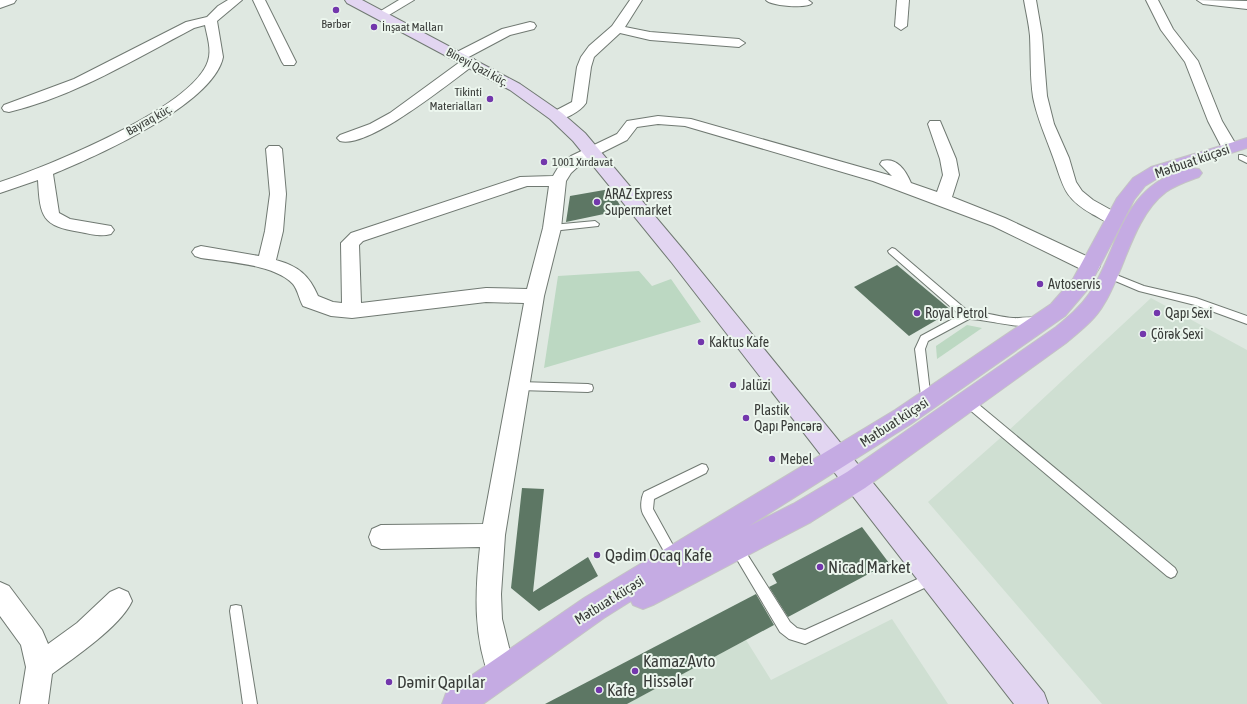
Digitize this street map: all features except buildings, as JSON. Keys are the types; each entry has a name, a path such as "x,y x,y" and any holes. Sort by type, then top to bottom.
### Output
{"main road":[{"name":"Bineyi Qazi küç.","path":"352,0 515,87 556,116 592,151 856,480 1033,704"},
{"name":"Mətbuat küçəsi","path":"501,672 602,616 802,513 856,480 968,402 1075,323 1100,295 1100,271 1114,219 1126,198 1140,182 1158,171 1243,153"},
{"name":"Mətbuat küçəsi","path":"457,704 594,608 838,458 926,401 1042,322 1100,271 1132,227 1143,207 1155,192 1172,181 1243,153"}],"street":[{"path":"0,4 10,0"},
{"path":"9,108 37,100 61,90 190,25 211,20 222,9 236,0"},
{"path":"259,0 289,62"},
{"path":"380,15 408,0"},
{"path":"556,116 573,108 579,103 584,67 588,57 594,49 616,29 636,0"},
{"path":"772,0 806,3"},
{"path":"901,26 903,0"},
{"path":"1030,0 1036,34 1040,96 1047,124 1061,158 1068,182 1076,195 1087,204 1114,219"},
{"path":"1152,0 1167,30 1191,61 1215,121 1243,153"},
{"path":"1203,0 1247,5"},
{"name":"Bayraq küç.","path":"0,188 45,174 150,120 190,95 205,79 216,62 216,50 211,20"},
{"path":"345,138 375,127 395,116 464,60 506,32 530,26"},
{"path":"616,29 650,36 739,43"},
{"path":"501,672 489,619 488,594 493,535 535,296 552,228 558,181 565,170 577,159 622,137 632,124 652,120 676,120 805,154 943,200 999,222 1100,271"},
{"path":"935,124 948,159 951,175 943,200"},
{"path":"266,264 274,231 278,194 274,149"},
{"path":"888,164 899,174 905,187"},
{"path":"45,174 52,217 61,222 105,230"},
{"path":"352,310 350,243 357,237 526,181 558,181"},
{"path":"201,252 266,264 290,272 297,276 310,301 331,309 352,310 486,294 535,296"},
{"path":"381,537 493,535"},
{"path":"0,595 33,638 40,667 34,704"},
{"path":"40,667 86,632 119,601"}],"lane":[{"path":"552,228 595,224"},
{"path":"892,251 967,316"},
{"path":"1100,271 1142,289 1196,302 1247,320"},
{"path":"926,401 920,349 924,339 967,316 976,315 1012,322 1042,322"},
{"path":"519,386 588,388"},
{"path":"968,402 1171,572"},
{"path":"675,559 646,510 648,496 702,469"},
{"path":"736,546 785,627 794,634 805,637 933,578"},
{"path":"236,611 250,704"}],"shaded area":[{"path":"1151,298 1247,350 1247,704 1102,704 928,502 1006,433"},
{"path":"892,619 948,704 627,704 746,640 771,680"}],"green space":[{"path":"639,271 652,286 671,279 701,322 544,368 558,276"},
{"path":"967,325 982,328 937,359 936,346"}],"place":[{"name":"Bərbər","path":"336,10"},
{"name":"İnşaat Malları","path":"374,27"},
{"name":"Tikinti Materialları","path":"490,99"},
{"name":"1001 Xırdavat","path":"544,162"},
{"name":"ARAZ Express Supermarket","path":"597,202"},
{"name":"Avtoservis","path":"1040,284"},
{"name":"Royal Petrol","path":"917,313"},
{"name":"Qapı Sexi","path":"1157,313"},
{"name":"Çörək Sexi","path":"1143,334"},
{"name":"Kaktus Kafe","path":"701,342"},
{"name":"Jalüzi","path":"733,385"},
{"name":"Plastik Qapı Pəncərə","path":"746,418"},
{"name":"Mebel","path":"772,459"},
{"name":"Qədim Ocaq Kafe","path":"597,555"},
{"name":"Nicad Market","path":"820,567"},
{"name":"Kamaz Avto Hissələr","path":"635,671"},
{"name":"Dəmir Qapılar","path":"389,682"},
{"name":"Kafe","path":"599,690"}]}
